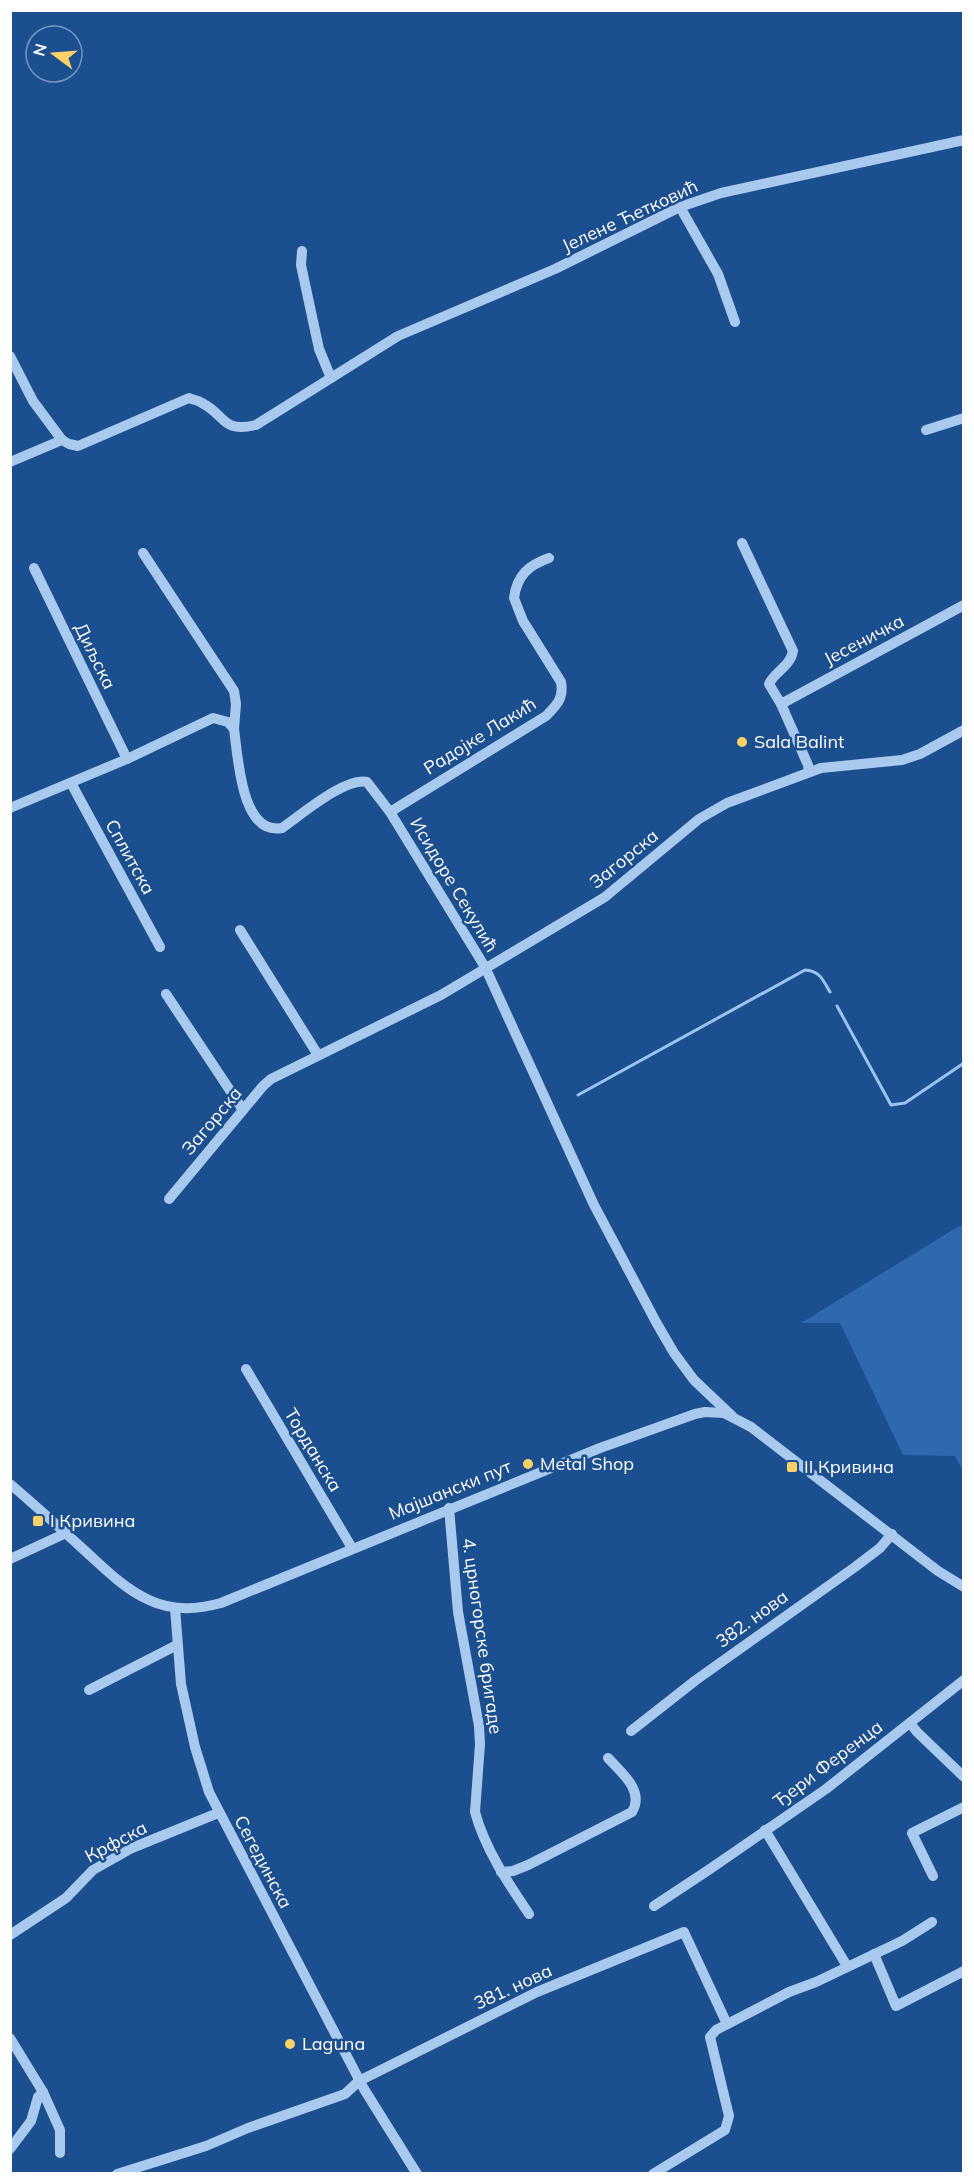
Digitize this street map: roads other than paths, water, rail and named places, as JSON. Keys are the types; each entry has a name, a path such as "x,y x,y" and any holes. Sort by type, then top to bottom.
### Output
{"street":[{"name":"Јелене Ћетковић","path":"10,462 62,440 78,446 189,398 203,403 224,422 235,428 256,425 398,336 555,269 680,207 721,193 963,140"},
{"path":"680,207 718,274 735,322"},
{"path":"302,251 301,265 319,349 332,378"},
{"path":"10,356 33,401 62,440"},
{"path":"926,430 963,418"},
{"path":"742,543 793,651 789,663 769,684 781,704 809,772"},
{"path":"143,553 234,691 236,704 234,729"},
{"name":"Радојке Лакић","path":"390,812 546,716 561,699 561,682 523,621 514,598 523,572 532,564 549,558"},
{"name":"Диљска","path":"34,568 127,759"},
{"name":"Јесеничка","path":"781,704 963,605"},
{"path":"10,808 127,759 213,718 228,722 234,729"},
{"name":"Исидоре Секулић","path":"234,729 244,789 253,814 265,827 273,830 282,828 333,792 361,780 373,786 485,967 594,1205 656,1322 674,1353 694,1380 732,1416"},
{"name":"Загорска","path":"169,1199 271,1079 441,995 605,897 710,811 821,768 902,760 920,754 963,730"},
{"name":"Сплитска","path":"71,783 160,947"},
{"path":"240,930 318,1054"},
{"path":"166,994 243,1110"},
{"name":"Торданска","path":"246,1369 352,1548"},
{"name":"Мајшански пут","path":"10,1484 132,1590 148,1600 175,1608 206,1607 221,1603 600,1448 695,1414 713,1412 732,1416 751,1427 938,1571 963,1587"},
{"name":"4. црногорске бригаде","path":"449,1508 458,1612 479,1726 480,1752 476,1812 478,1822 501,1872 529,1914"},
{"path":"10,1559 66,1533"},
{"name":"382. нова","path":"631,1731 696,1680 855,1567 880,1548 892,1534"},
{"name":"Сегединска","path":"175,1608 181,1684 195,1747 209,1792 359,2080 417,2174"},
{"path":"88,1690 177,1645"},
{"name":"Ђери Ференца","path":"654,1906 834,1782 963,1680"},
{"name":"Ђери Ференца","path":"910,1723 963,1777"},
{"path":"501,1872 513,1871 528,1865 632,1812 636,1801 635,1791 608,1758"},
{"path":"933,1876 912,1833 963,1807"},
{"name":"Крфска","path":"10,1935 66,1898 93,1870 132,1848 218,1813"},
{"name":"Ђери Ференца","path":"765,1830 847,1966"},
{"path":"653,2174 725,2130 729,2116 710,2037 716,2030 789,1992 816,1982 902,1941 932,1922"},
{"name":"381. нова","path":"359,2080 537,1992 684,1932 728,2024"},
{"path":"874,1954 896,2006 963,1971"},
{"path":"10,2037 42,2092 60,2130 60,2153"},
{"path":"117,2174 206,2146 248,2128 345,2094 359,2080"},
{"path":"10,2149 31,2121 38,2097 42,2092"}],"waterway":[{"path":"578,1095 805,970 818,974 830,992"},
{"path":"837,1006 891,1105 905,1103 964,1063"}],"place":[{"name":"Sala Balint","path":"742,742"},
{"name":"Metal Shop","path":"528,1464"},
{"name":"II Кривина","path":"792,1467"},
{"name":"I Кривина","path":"38,1521"},
{"name":"Laguna","path":"290,2044"}]}
